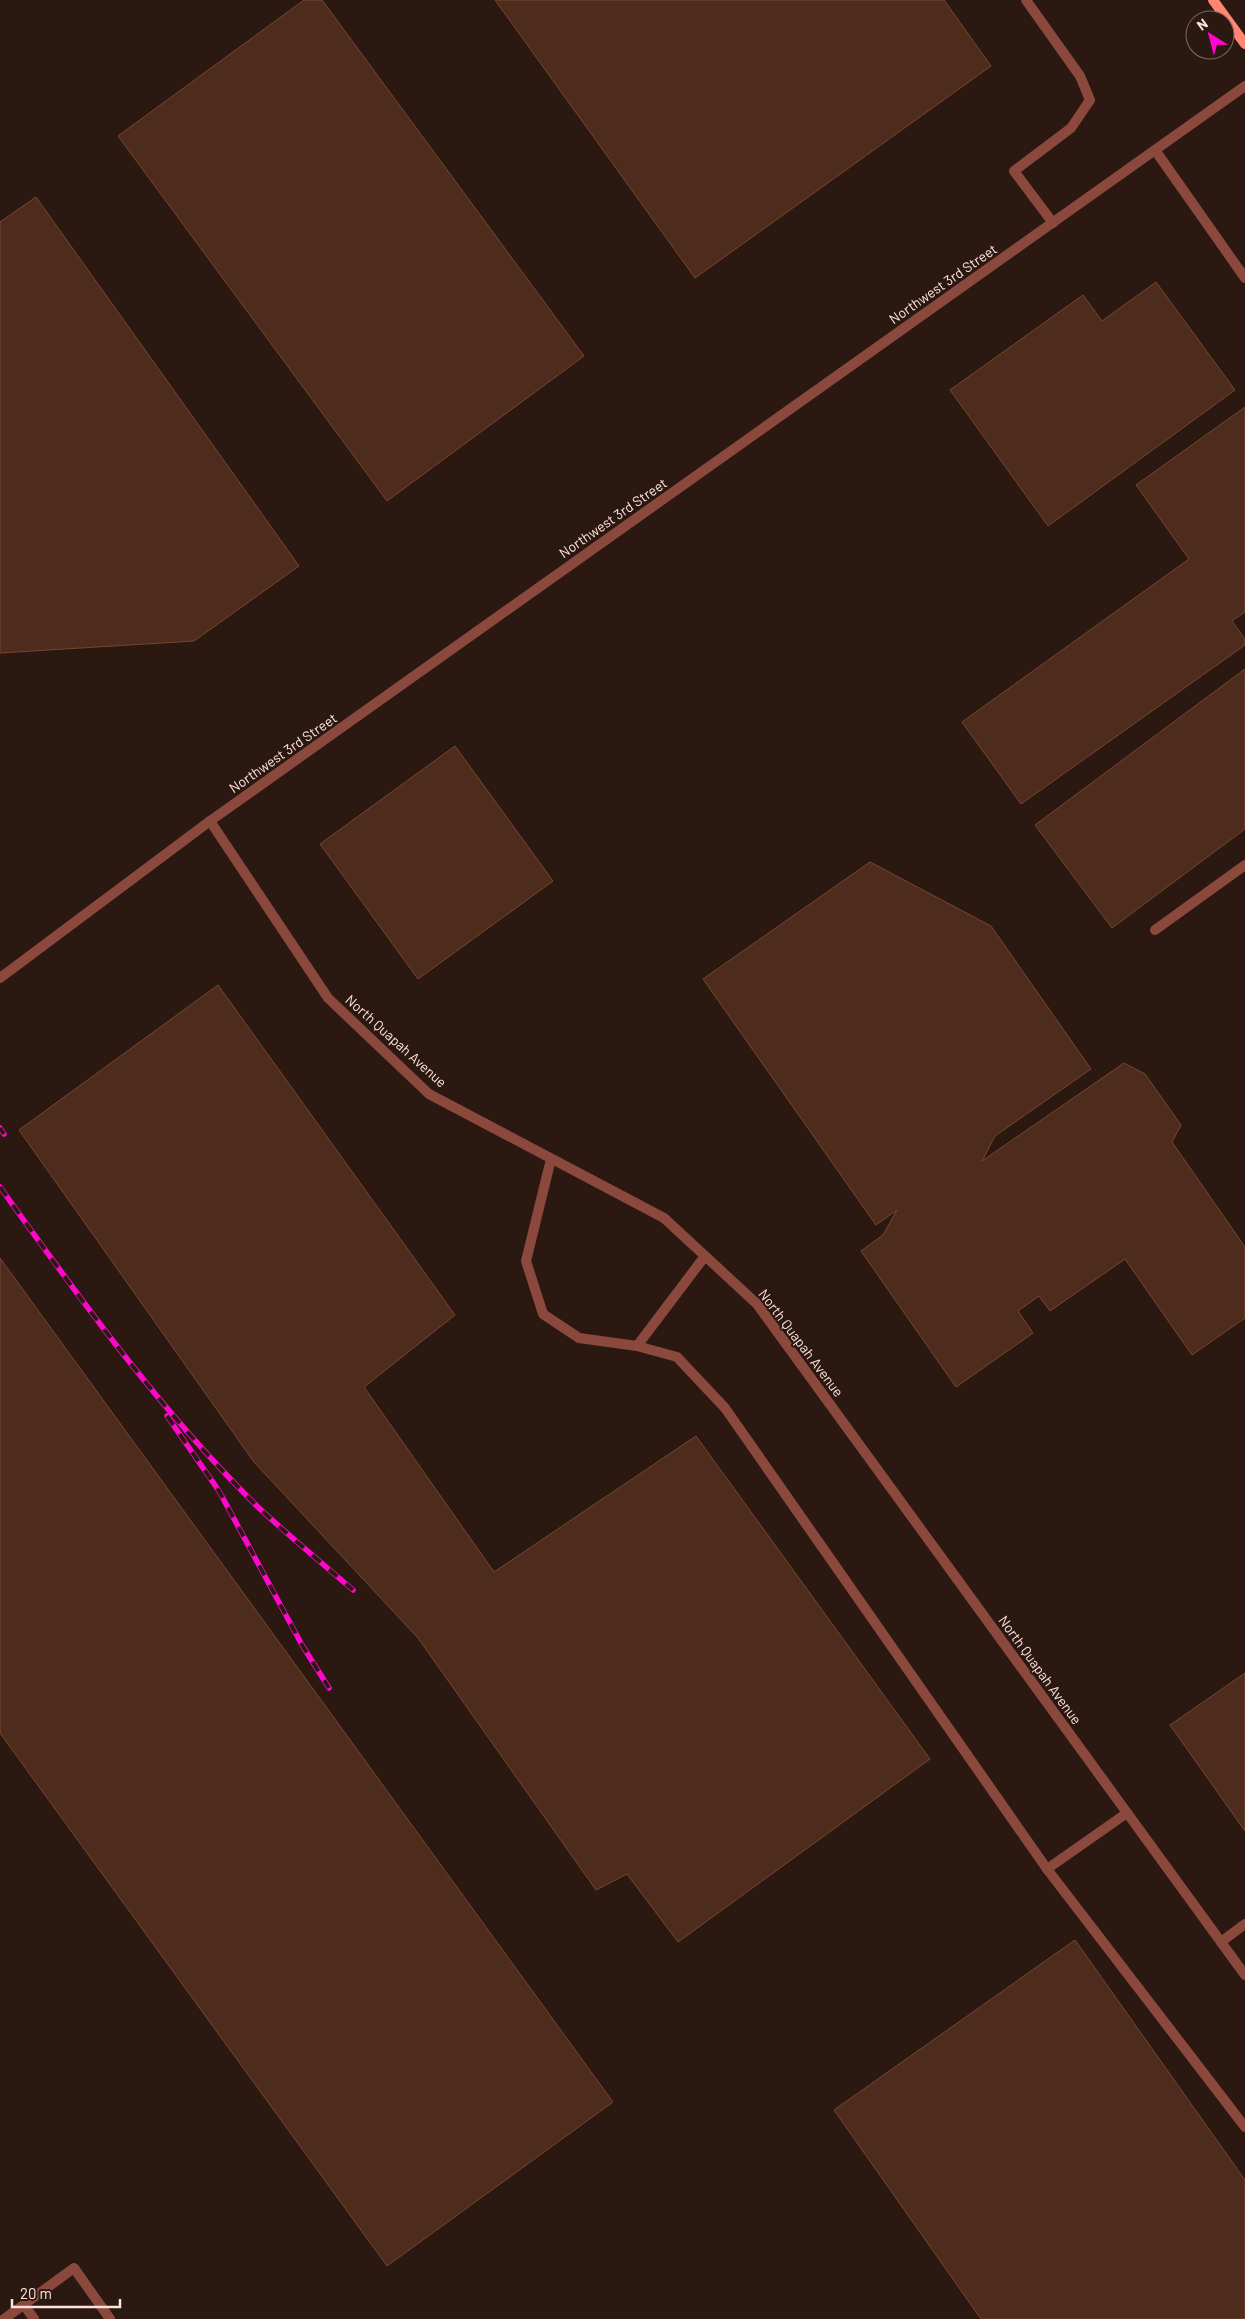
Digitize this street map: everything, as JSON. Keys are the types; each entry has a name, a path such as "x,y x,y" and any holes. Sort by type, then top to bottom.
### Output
{"main road":[{"path":"1213,0 1245,44"}],"street":[{"path":"1026,0 1080,76 1090,100 1071,128 1014,172 1053,223"},
{"name":"Northwest 3rd Street","path":"0,978 210,821 1245,86"},
{"path":"1155,150 1245,278"},
{"name":"North Quapah Avenue","path":"210,821 328,998 429,1094 664,1218 757,1304 1245,1975"},
{"path":"1155,930 1245,864"},
{"path":"551,1159 526,1261 543,1314 579,1338 637,1346 676,1357 725,1408 1047,1869 1245,2127"},
{"path":"637,1346 705,1256"},
{"path":"1047,1869 1127,1813"},
{"path":"1221,1942 1245,1924"},
{"path":"4,2319 74,2268 110,2319"},
{"path":"24,2305 34,2319"}],"building":[{"path":"304,0 322,0 584,356 387,501 118,136"},
{"path":"495,0 944,0 991,66 695,278"},
{"path":"36,197 299,566 194,641 0,653 0,222"},
{"path":"1156,282 1235,390 1048,526 950,390 1083,295 1102,321"},
{"path":"1245,407 1245,612 1232,621 1245,639 1245,645 1021,804 962,722 1189,559 1136,485"},
{"path":"1245,669 1245,829 1112,928 1035,825"},
{"path":"455,746 553,881 418,979 320,844"},
{"path":"870,862 991,926 1091,1069 995,1136 982,1161 1124,1063 1145,1074 1181,1125 1172,1142 1245,1247 1245,1318 1192,1355 1125,1259 1050,1311 1039,1296 1018,1311 1033,1333 956,1387 861,1251 883,1235 897,1210 876,1225 703,979"},
{"path":"218,985 455,1315 364,1387 494,1572 696,1436 930,1759 678,1942 627,1874 596,1890 418,1638 254,1462 19,1130"},
{"path":"0,1258 613,2102 387,2266 0,1733"},
{"path":"1245,1673 1245,1831 1170,1725"},
{"path":"1075,1940 1245,2180 1245,2319 981,2319 834,2110"}],"railway":[{"path":"0,1128 4,1134"},
{"path":"0,1187 60,1271 123,1354 188,1433 259,1508 353,1590"},
{"path":"167,1416 219,1491 302,1645 329,1688"}]}
